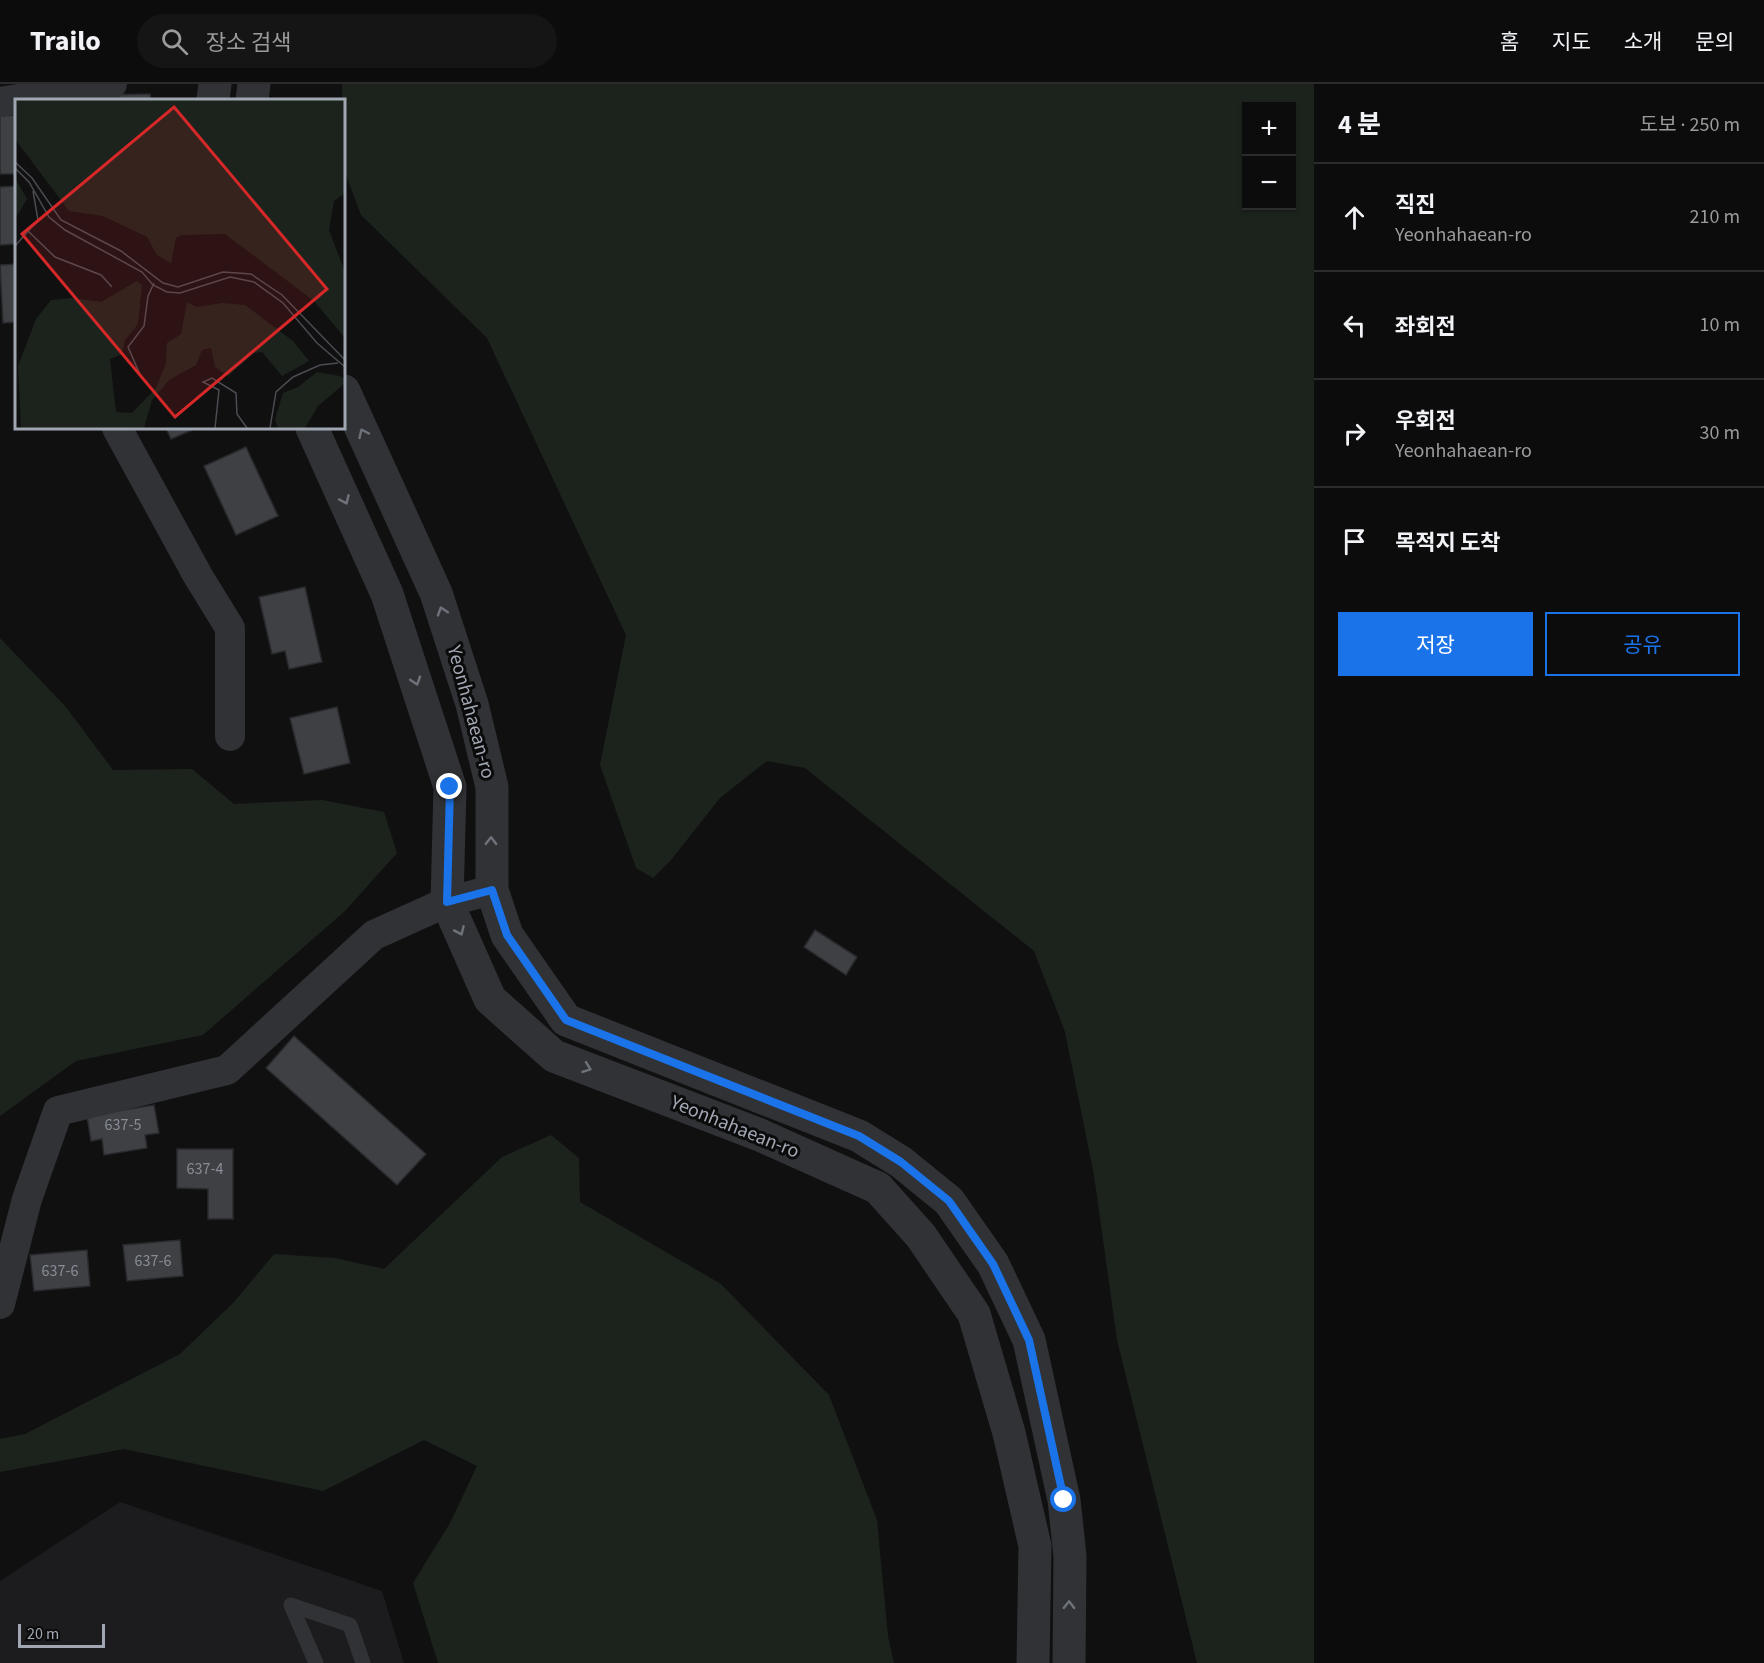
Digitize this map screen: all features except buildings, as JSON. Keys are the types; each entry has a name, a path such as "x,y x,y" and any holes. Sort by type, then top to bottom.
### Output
{"street":[{"path":"45,98 112,84"},
{"path":"213,99 215,84"},
{"path":"252,99 254,84"},
{"path":"0,102 15,101"},
{"name":"Yeonhahaean-ro","path":"345,393 436,593 472,704 492,787 492,890 507,935 566,1020 859,1136 901,1162 949,1201 993,1264 1029,1340 1064,1500 1070,1556 1069,1663"},
{"path":"118,429 198,576 230,628 230,736"},
{"name":"Yeonhahaean-ro","path":"312,429 387,594 450,787 447,902 490,999 554,1056 760,1135 878,1188 921,1236 975,1314 1010,1433 1035,1546 1033,1663"},
{"path":"0,1304 27,1199 58,1111 227,1070 374,935 447,902 492,890"}],"lane":[{"path":"316,1663 291,1605 350,1625 363,1663"}],"shaded area":[{"path":"342,84 1314,84 1314,1663 1197,1663 1117,1340 1094,1175 1065,1032 1034,951 805,768 767,761 720,798 671,860 653,878 636,868 600,765 626,635 487,338 361,215 345,173 345,99 342,99"},
{"path":"0,638 66,707 113,770 192,769 234,804 322,800 384,812 397,853 345,911 203,1035 76,1061 0,1116"},
{"path":"551,1135 579,1158 580,1202 721,1284 829,1395 877,1520 888,1636 894,1663 438,1663 413,1583 450,1523 477,1466 424,1440 323,1491 124,1449 0,1472 0,1439 25,1434 180,1354 234,1302 274,1254 335,1258 384,1269 502,1157"},
{"path":"120,1502 382,1591 404,1663 0,1663 0,1581"}],"route":[{"path":"450,787 447,902 492,890 507,935 566,1020 622,1040 695,1072 777,1102 859,1136 901,1162 949,1201 993,1264 1029,1340 1064,1500"}]}
